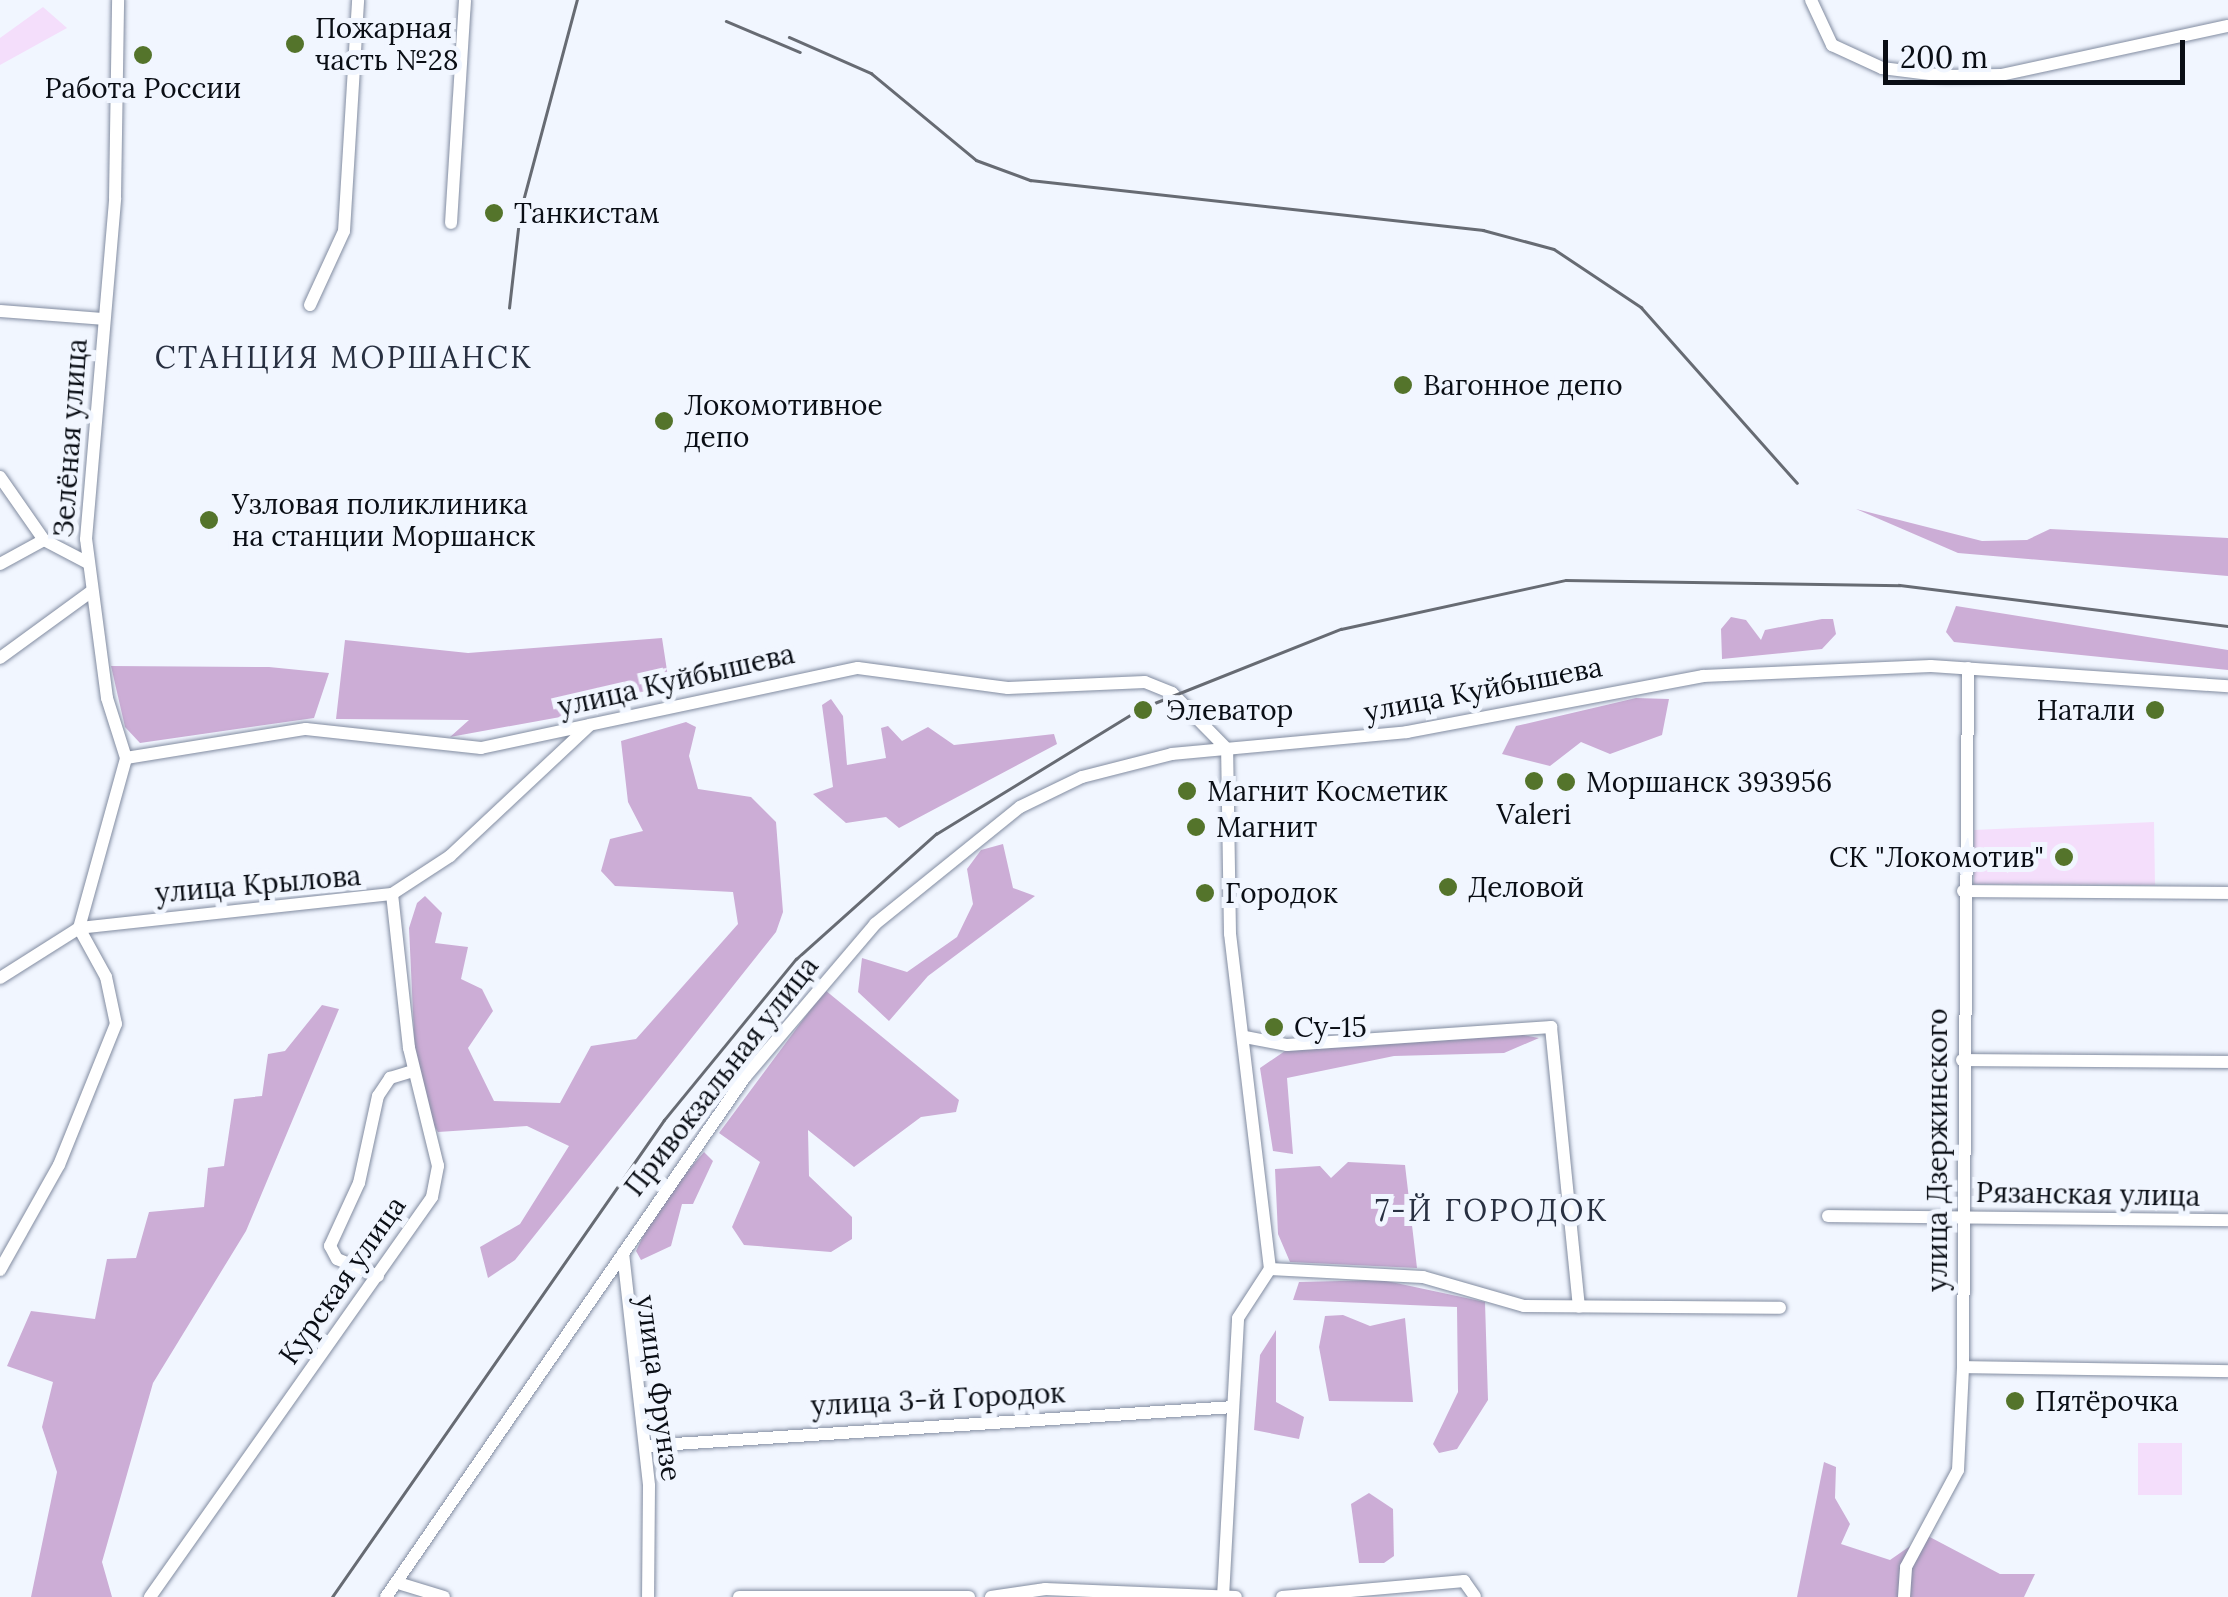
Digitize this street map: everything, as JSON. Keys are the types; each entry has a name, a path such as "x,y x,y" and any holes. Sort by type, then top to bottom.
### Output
{"street":[{"name":"Зелёная улица","path":"79,928 126,758 88,564 118,0"},
{"path":"310,305 344,231 358,0"},
{"path":"451,223 465,0"},
{"path":"1811,0 1832,45 1882,68 1945,76 2001,75 2228,26"},
{"path":"0,312 103,320"},
{"path":"0,477 44,540 88,564"},
{"path":"0,564 44,540"},
{"path":"0,658 92,591"},
{"name":"улица Куйбышева","path":"126,758 306,729 481,748 805,677 896,668 979,686 1145,682 1172,693 1227,749 1425,730 1703,676 1968,668 2228,686"},
{"name":"улица Дзержинского","path":"1904,1597 1906,1567 1958,1470 1963,1366 1963,891 1968,668"},
{"name":"улица Крылова","path":"0,978 79,928 392,894 421,876 592,723"},
{"path":"991,1597 1045,1588 1228,1596 1238,1318 1270,1270 1226,876 1227,749"},
{"name":"Привокзальная улица","path":"386,1597 617,1264 624,1246 805,1006 876,924 973,836 1082,777 1227,749"},
{"path":"1963,891 2228,893"},
{"name":"Курская улица","path":"150,1597 432,1197 438,1166 414,1071 392,894"},
{"path":"0,1270 60,1165 116,1024 106,977 79,928"},
{"path":"1245,1037 1287,1045 1551,1027 1579,1307"},
{"path":"1962,1060 2228,1062"},
{"path":"378,1276 337,1259 330,1246 358,1183 378,1096 390,1078 414,1071"},
{"name":"Рязанская улица","path":"1828,1216 2228,1220"},
{"name":"улица Фрунзе","path":"617,1264 646,1446 648,1597"},
{"path":"1270,1270 1422,1277 1524,1306 1780,1308"},
{"path":"1963,1366 2228,1371"},
{"name":"улица 3-й Городок","path":"646,1446 1233,1407"},
{"path":"398,1582 426,1595 444,1597"},
{"path":"1282,1597 1464,1582 1475,1597"},
{"path":"740,1597 969,1597"}],"shaded area":[{"path":"43,7 67,28 0,65 0,38"},
{"path":"1856,509 1982,541 2027,540 2050,529 2228,538 2228,576 1958,553"},
{"path":"1956,606 2228,650 2228,670 1954,642 1946,632"},
{"path":"1731,617 1746,620 1761,640 1765,630 1822,619 1833,619 1836,634 1822,649 1722,659 1721,629"},
{"path":"662,638 670,690 632,704 450,737 469,720 336,719 345,640 468,653"},
{"path":"111,666 269,667 329,673 314,718 140,743 125,727"},
{"path":"1636,698 1669,699 1662,735 1610,754 1581,742 1550,766 1502,754 1516,726"},
{"path":"831,699 843,716 847,765 886,758 881,728 888,726 902,741 928,727 954,745 1054,734 1057,744 899,828 886,817 846,823 813,794 833,787 822,705"},
{"path":"686,722 696,727 689,756 698,789 751,797 776,822 783,912 776,932 515,1260 488,1278 480,1247 520,1224 569,1146 527,1126 438,1132 415,1055 409,928 417,903 425,896 442,913 435,943 468,947 461,979 482,989 493,1011 468,1048 494,1101 560,1103 591,1046 636,1039 738,924 733,892 615,886 601,871 610,839 643,831 628,802 621,741"},
{"name":"СК \"Локомотив\"","path":"2154,822 2155,885 1974,884 1974,830"},
{"path":"1003,844 1013,888 1035,896 928,976 889,1021 858,992 862,958 907,972 957,937 973,904 967,869 981,850"},
{"path":"825,990 959,1100 956,1112 921,1117 854,1167 808,1130 809,1176 852,1217 852,1239 831,1252 744,1245 732,1227 760,1162 719,1133"},
{"path":"322,1005 339,1009 246,1231 153,1383 102,1562 112,1597 31,1597 57,1472 42,1427 53,1382 7,1366 31,1311 95,1319 107,1259 136,1258 149,1212 204,1207 208,1168 224,1166 234,1099 262,1096 268,1054 285,1051"},
{"path":"1523,1035 1539,1038 1504,1053 1394,1056 1287,1078 1293,1154 1273,1151 1260,1068 1285,1051"},
{"path":"704,1152 713,1161 693,1204 682,1204 671,1246 641,1260 636,1251 657,1207"},
{"path":"1348,1162 1405,1165 1417,1268 1290,1262 1278,1234 1275,1169 1320,1166 1331,1178"},
{"path":"1382,1280 1485,1302 1488,1400 1457,1449 1439,1453 1433,1444 1458,1392 1457,1307 1293,1300 1299,1282"},
{"path":"1343,1315 1370,1326 1405,1318 1413,1402 1329,1401 1319,1347 1325,1316"},
{"path":"1276,1330 1276,1402 1304,1417 1299,1439 1254,1430 1260,1355"},
{"path":"2138,1443 2182,1443 2182,1495 2138,1495"},
{"path":"1824,1462 1836,1467 1835,1498 1850,1524 1841,1544 1890,1560 1926,1535 2000,1574 2035,1574 2024,1597 1797,1597"},
{"path":"1369,1493 1393,1509 1394,1556 1384,1563 1359,1563 1351,1504"}],"railway":[{"path":"509,308 520,212 577,0"},
{"path":"726,21 800,52"},
{"path":"789,37 871,73 976,160 1030,180 1483,230 1554,249 1641,307 1797,483"},
{"path":"332,1597 664,1120 796,959 936,834 1142,708 1341,629 1566,580 1899,585 2228,626"}],"place":[{"name":"Пожарная часть №28","path":"295,44"},
{"name":"Работа России","path":"143,55"},
{"name":"Танкистам","path":"494,213"},
{"name":"Вагонное депо","path":"1403,385"},
{"name":"Локомотивное депо","path":"664,421"},
{"name":"Узловая поликлиника на станции Моршанск","path":"209,520"},
{"name":"Элеватор","path":"1143,710"},
{"name":"Натали","path":"2155,710"},
{"name":"Valeri","path":"1534,781"},
{"name":"Моршанск 393956","path":"1566,782"},
{"name":"Магнит Косметик","path":"1187,791"},
{"name":"Магнит","path":"1196,827"},
{"name":"СК \"Локомотив\"","path":"2064,857"},
{"name":"Деловой","path":"1448,887"},
{"name":"Городок","path":"1205,893"},
{"name":"Су-15","path":"1274,1027"},
{"name":"Пятёрочка","path":"2015,1401"}],"district":[{"name":"СТАНЦИЯ МОРШАНСК","path":"344,357"},
{"name":"7-Й ГОРОДОК","path":"1492,1210"}]}
